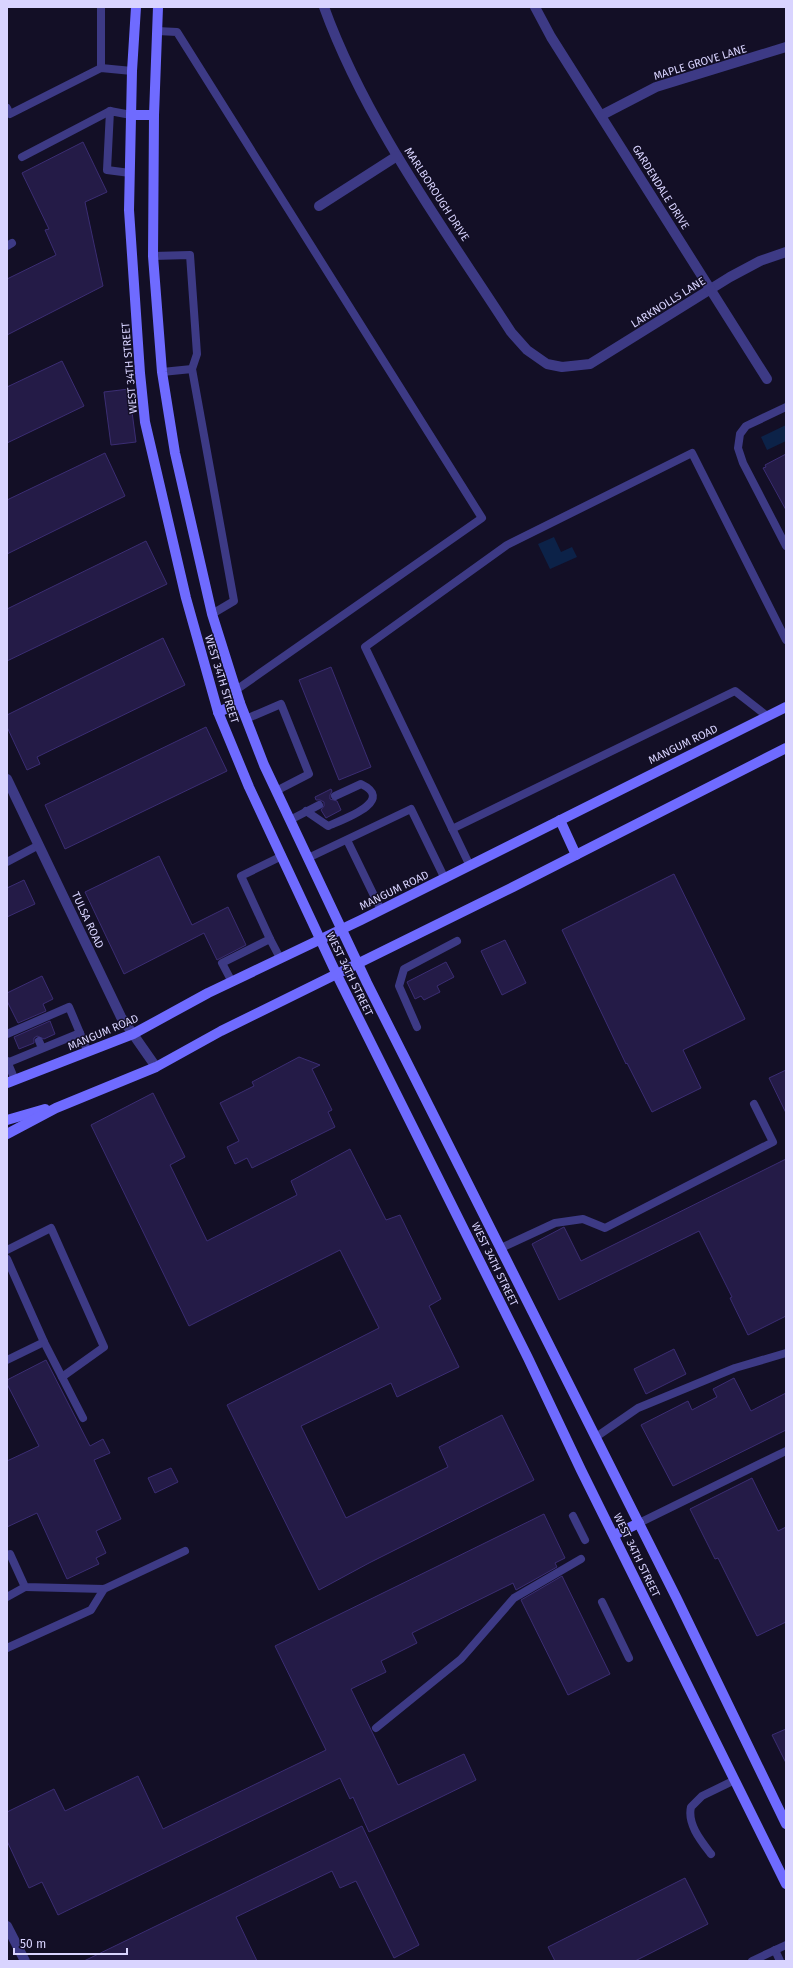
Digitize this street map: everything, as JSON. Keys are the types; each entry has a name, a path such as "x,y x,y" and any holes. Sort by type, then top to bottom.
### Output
{"main road":[{"name":"WEST 34TH STREET","path":"136,7 132,71 129,210 140,373 145,422 185,590 218,712 249,787 336,973 786,1881"},
{"name":"WEST 34TH STREET","path":"158,7 154,115 153,256 162,372 175,453 212,614 240,703 264,765 358,962 639,1523 786,1824"},
{"path":"131,115 154,115"},
{"path":"218,712 240,703"},
{"name":"MANGUM ROAD","path":"11,1082 133,1034 232,982 470,866 786,707"},
{"path":"7,1134 56,1108 156,1067 221,1031 576,855 786,748"},
{"path":"560,820 576,855"},
{"path":"7,1120 38,1110 56,1108"},
{"path":"614,1535 639,1523"}],"street":[{"name":"MARLBOROUGH DRIVE","path":"324,7 347,65 397,156 511,332 519,342 537,358 547,364 562,367"},
{"name":"GARDENDALE DRIVE","path":"535,7 551,37 602,115 767,379"},
{"name":"MAPLE GROVE LANE","path":"602,115 656,87 786,47"},
{"path":"318,206 397,156"},
{"name":"LARKNOLLS LANE","path":"562,367 590,364 711,288 760,261 786,252"},
{"name":"TULSA ROAD","path":"7,779 40,845 121,1017 156,1067"},
{"path":"7,1926 25,1961"}],"lane":[{"path":"101,7 101,68"},
{"path":"157,31 176,32 482,518 236,690"},
{"path":"7,108 10,114 101,68 132,71"},
{"path":"110,111 107,170 130,173"},
{"path":"22,157 110,111 131,115"},
{"path":"153,256 190,255 196,354 192,369 234,601 212,614"},
{"path":"162,372 192,369"},
{"path":"786,406 746,426 740,434 738,448 742,463 786,546"},
{"path":"470,866 365,647 507,546 692,453 786,640"},
{"path":"452,829 735,691 767,716"},
{"path":"246,719 281,704 309,774 276,791"},
{"path":"306,811 328,826 365,810 372,802 372,795 369,788 362,784 335,796"},
{"path":"290,820 319,805"},
{"path":"308,858 412,809 445,878"},
{"path":"347,840 381,910"},
{"path":"7,862 40,845"},
{"path":"280,958 242,876 282,856"},
{"path":"232,982 222,963 270,939"},
{"path":"417,1027 399,986 404,969 457,940"},
{"path":"7,1034 33,1026 69,1007 88,1052"},
{"path":"11,1082 7,1062 40,1044 80,1032"},
{"path":"501,1248 555,1223 583,1219 606,1228 773,1142 754,1104"},
{"path":"7,1250 51,1228 104,1347 62,1377"},
{"path":"7,1260 44,1342 83,1418"},
{"path":"7,1360 44,1342"},
{"path":"596,1438 638,1408 735,1368 786,1353"},
{"path":"639,1523 786,1451"},
{"path":"573,1516 585,1540"},
{"path":"7,1597 25,1588 104,1589 185,1552"},
{"path":"7,1555 10,1554 25,1588"},
{"path":"376,1728 461,1659 514,1598 581,1559"},
{"path":"7,1648 92,1610 104,1589"},
{"path":"602,1602 629,1658"},
{"path":"711,1854 698,1836 690,1817 692,1807 702,1796 735,1780"},
{"path":"752,1961 786,1945"},
{"path":"775,1950 780,1961"}],"water":[{"path":"786,425 786,441 767,450 761,437"},
{"path":"554,537 561,552 572,547 577,557 550,569 538,544"}],"building":[{"path":"83,142 107,192 85,202 103,286 7,335 7,279 56,255 45,230 49,229 22,173"},
{"path":"62,361 84,406 7,443 7,387"},
{"path":"129,389 136,442 111,445 104,392"},
{"path":"105,453 125,496 7,554 7,500"},
{"path":"786,454 786,510 763,468 766,467 765,465"},
{"path":"146,541 167,584 7,661 7,609"},
{"path":"163,638 185,685 37,757 40,764 27,770 7,727 7,715"},
{"path":"331,667 371,767 339,780 299,680"},
{"path":"206,727 227,771 65,849 45,805"},
{"path":"331,789 330,799 337,801 341,810 326,818 321,810 324,806 324,802 316,800 315,797"},
{"path":"159,856 192,925 228,907 246,945 217,960 204,933 124,974 85,892"},
{"path":"674,874 745,1019 683,1050 701,1088 652,1112 627,1063 626,1064 562,930"},
{"path":"24,880 35,904 7,917 7,888"},
{"path":"505,940 526,983 502,995 481,951"},
{"path":"446,962 454,977 437,986 440,992 424,1000 421,996 415,999 407,982"},
{"path":"42,976 53,999 43,1004 46,1011 18,1023 7,1001 7,993"},
{"path":"50,1021 55,1034 44,1039 37,1036 34,1038 34,1043 19,1049 14,1037"},
{"path":"299,1057 320,1065 312,1069 332,1110 328,1112 335,1127 252,1168 247,1158 235,1164 227,1147 239,1141 220,1103 254,1086 252,1082"},
{"path":"786,1070 786,1113 769,1078"},
{"path":"153,1093 185,1157 170,1165 207,1241 297,1195 291,1181 350,1149 386,1220 400,1215 441,1299 429,1306 459,1367 397,1397 391,1383 301,1426 346,1518 448,1467 439,1447 502,1415 534,1480 369,1563 319,1590 227,1405 379,1328 340,1250 189,1326 91,1125"},
{"path":"786,1159 786,1316 748,1335 730,1298 732,1297 699,1231 559,1300 532,1244 564,1227 581,1261"},
{"path":"674,1349 686,1374 646,1394 634,1369"},
{"path":"46,1360 90,1446 103,1439 110,1453 94,1460 121,1519 96,1531 106,1553 96,1558 99,1564 67,1579 37,1513 7,1527 7,1461 39,1446 7,1384 7,1380"},
{"path":"734,1378 751,1411 786,1393 786,1430 673,1486 641,1425 688,1401 692,1410 717,1397 713,1389"},
{"path":"171,1468 178,1482 155,1493 148,1478"},
{"path":"752,1478 778,1531 786,1527 786,1622 757,1636 718,1558 715,1559 690,1509"},
{"path":"544,1514 565,1558 555,1563 557,1567 516,1590 513,1583 412,1633 417,1643 381,1661 386,1672 351,1689 398,1785 464,1754 476,1780 369,1832 353,1797 350,1799 340,1778 58,1915 42,1882 29,1888 7,1841 7,1812 54,1789 65,1811 138,1776 163,1829 326,1750 275,1646"},
{"path":"562,1576 610,1674 568,1695 521,1600"},
{"path":"786,1729 786,1763 772,1735"},
{"path":"362,1826 419,1945 394,1958 356,1881 340,1888 332,1871 236,1917 257,1961 84,1961"},
{"path":"685,1878 708,1924 635,1961 555,1961 548,1947"}]}
